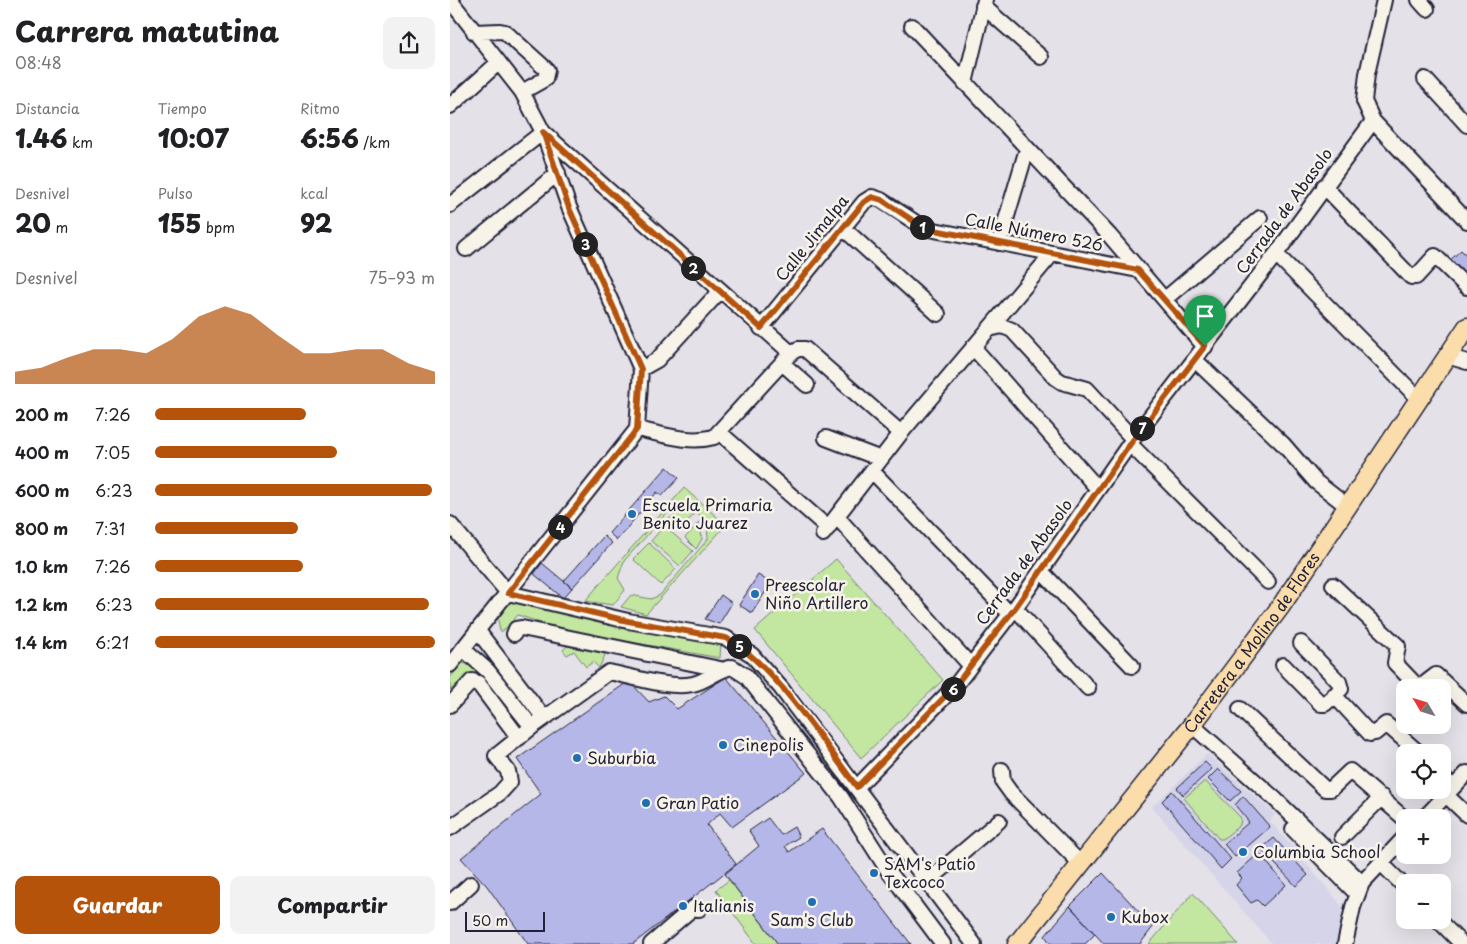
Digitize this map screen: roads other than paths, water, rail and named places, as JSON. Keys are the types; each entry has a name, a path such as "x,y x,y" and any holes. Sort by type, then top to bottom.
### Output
{"main road":[{"name":"Carretera a Molino de Flores","path":"1017,944 1192,725 1281,606 1467,327"}],"street":[{"path":"450,0 522,92 543,132 569,208 641,369 637,429 450,666"},
{"path":"1384,0 1367,74 1364,101 1373,121 1467,221"},
{"path":"984,3 1041,57"},
{"path":"965,83 984,3"},
{"path":"912,26 1110,236 1205,346"},
{"path":"474,32 505,32 547,70 545,79 522,92"},
{"path":"450,106 498,62"},
{"path":"1425,80 1467,125"},
{"name":"Cerrada de Abasolo","path":"857,787 943,700 1012,611 1131,442 1276,254 1373,121"},
{"path":"450,205 543,132"},
{"path":"543,132 761,328 807,385"},
{"path":"999,243 1027,149"},
{"path":"466,249 558,173"},
{"path":"1324,186 1411,277 1416,278 1434,256 1467,287"},
{"name":"Calle Jimalpa","path":"761,328 864,202 872,197 882,200 924,228"},
{"path":"1165,300 1260,218"},
{"path":"843,228 938,314"},
{"name":"Calle Número 526","path":"924,228 1138,270"},
{"path":"719,432 825,531 901,433 1053,253"},
{"path":"1276,254 1419,399"},
{"path":"641,369 657,360 720,292"},
{"path":"989,329 1002,326 1012,330 1056,378 1062,382 1087,390 1131,442 1268,582"},
{"path":"974,347 1098,490"},
{"path":"637,429 703,440 714,437 787,358 798,349 811,352 901,433"},
{"path":"1448,356 1467,362"},
{"path":"1195,360 1283,444 1316,482 1347,506"},
{"path":"826,438 881,459"},
{"path":"872,471 1088,688"},
{"path":"837,517 970,665"},
{"path":"450,524 508,593 584,612 726,638 752,655 781,688 974,944"},
{"path":"1041,571 1132,666"},
{"path":"1333,585 1398,646 1394,663 1416,685 1423,684 1436,675 1467,704"},
{"path":"514,634 516,629 522,628 720,669 732,667 746,676 841,797 887,869 943,944"},
{"path":"478,630 544,718"},
{"path":"1283,665 1318,702 1325,704 1334,695 1341,685 1301,643"},
{"path":"609,672 612,648"},
{"path":"464,649 488,671 532,727"},
{"path":"450,828 500,793 510,782 508,770 496,756 544,718 609,672 680,686 695,684 720,669"},
{"path":"450,705 472,681 478,683 519,738"},
{"path":"1334,695 1370,734 1375,733 1383,725 1390,725 1410,744"},
{"path":"1240,708 1325,789 1331,788 1350,771 1396,810"},
{"path":"1192,725 1275,800 1359,888"},
{"path":"1002,770 1003,782 1010,793 1081,864"},
{"path":"1451,790 1467,773"},
{"path":"1451,792 1467,815"},
{"path":"1342,837 1382,798"},
{"path":"1433,809 1442,799"},
{"path":"927,882 999,821"},
{"path":"1348,942 1359,888 1396,847"},
{"path":"1381,862 1396,877"},
{"path":"450,903 471,884"},
{"path":"651,944 693,908 699,909"},
{"path":"1447,929 1462,944"}],"place":[{"name":"Escuela Primaria Benito Juarez","path":"632,514"},
{"name":"Preescolar Niño Artillero","path":"755,594"},
{"name":"Cinepolis","path":"723,745"},
{"name":"Suburbia","path":"577,758"},
{"name":"Gran Patio","path":"646,803"},
{"name":"Columbia School","path":"1243,852"},
{"name":"SAM's Patio Texcoco","path":"874,873"},
{"name":"Sam's Club","path":"812,902"},
{"name":"Italianis","path":"683,906"},
{"name":"Kubox","path":"1111,917"}]}
